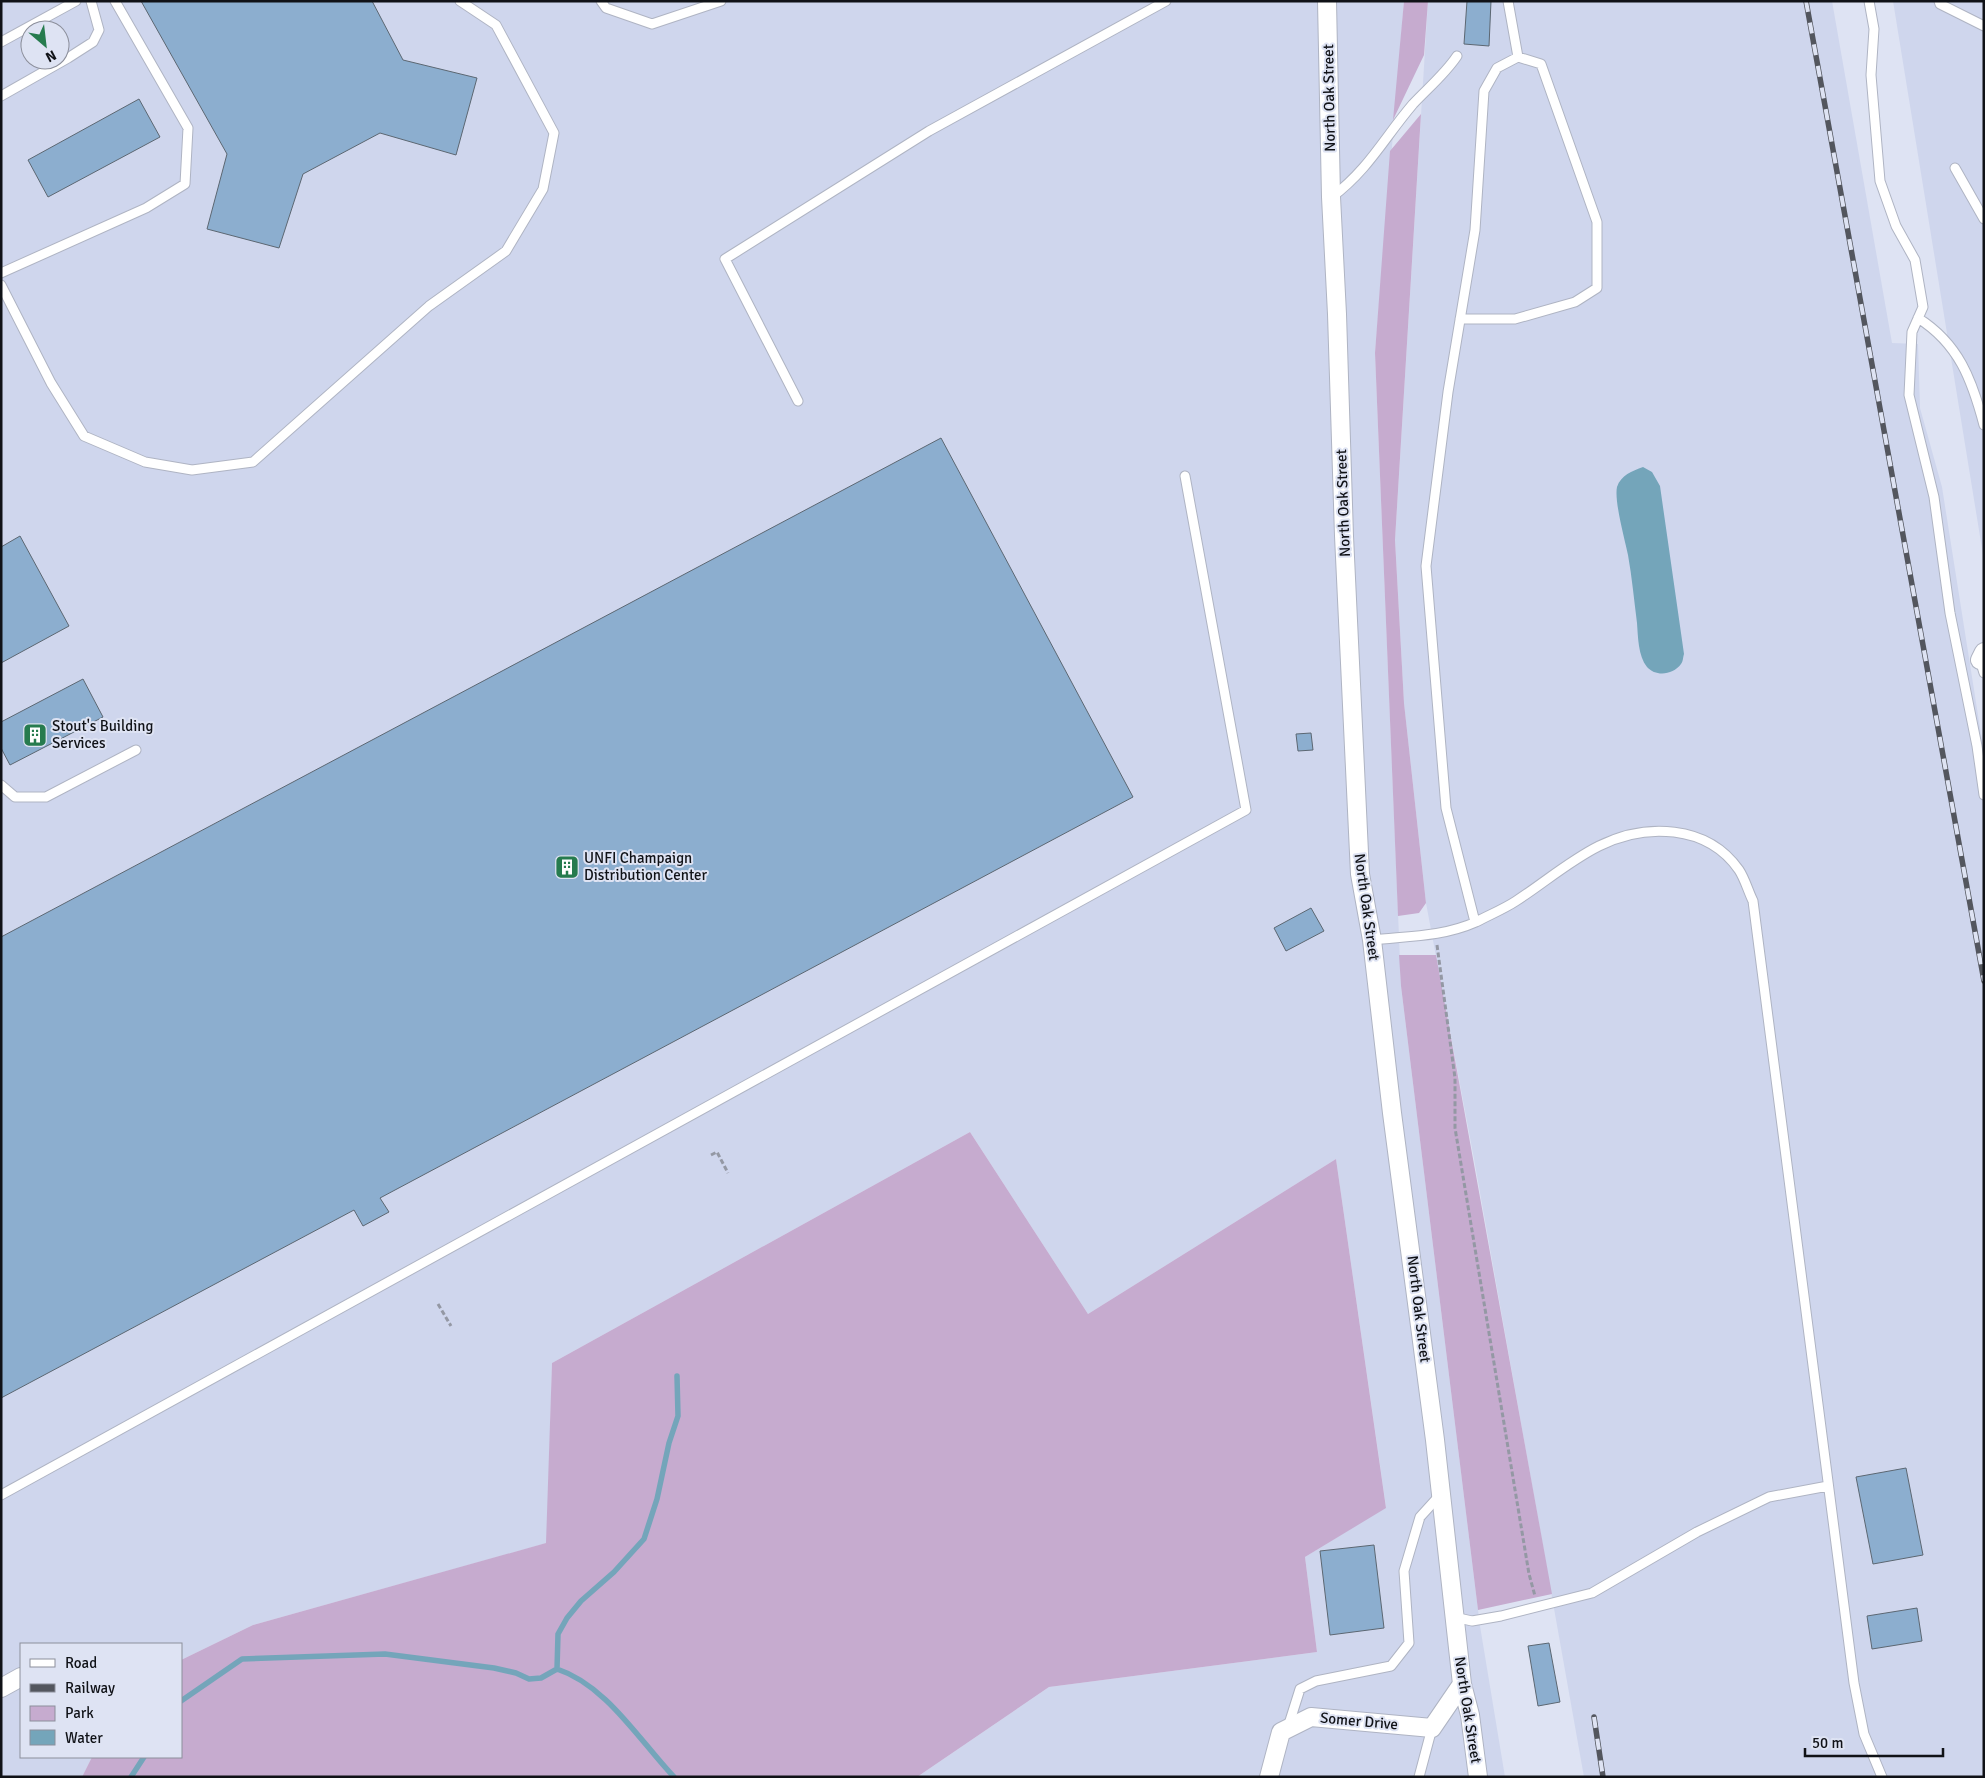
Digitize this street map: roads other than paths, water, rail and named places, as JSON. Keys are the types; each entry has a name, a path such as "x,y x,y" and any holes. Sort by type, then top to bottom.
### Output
{"street":[{"name":"North Oak Street","path":"1327,1 1331,197 1337,295 1344,546 1360,874 1372,940 1442,1493 1462,1684 1470,1715 1478,1777"},
{"path":"1,1688 20,1678"},
{"path":"1432,1728 1462,1684"},
{"name":"Somer Drive","path":"1287,1729 1312,1717 1432,1728"},
{"path":"1270,1777 1281,1732 1287,1729"}],"lane":[{"path":"1,42 76,1"},
{"path":"1,96 93,42 99,30 91,1"},
{"path":"1,273 146,208 185,184 188,128 115,1"},
{"path":"1,285 51,383 84,436 145,462 192,470 253,462 429,306 506,251 542,189 554,132 496,25 460,1"},
{"path":"600,1 606,8 652,24 721,1"},
{"path":"798,401 725,259 929,131 1166,1"},
{"path":"1508,1 1518,57"},
{"path":"1869,1 1874,29 1871,75 1880,181 1896,226 1915,260 1923,307 1912,332 1909,395 1934,497 1950,613 1977,746 1984,795"},
{"path":"1939,1 1940,4 1984,26"},
{"path":"1331,197 1350,183 1376,154 1413,104 1450,67 1457,56"},
{"path":"1460,319 1515,319 1575,302 1597,288 1597,222 1541,64 1518,57 1497,68 1484,91 1475,230 1460,319 1448,392 1426,566 1446,808 1475,922"},
{"path":"1955,168 1984,219"},
{"path":"1918,318 1935,329 1965,369 1975,393 1984,425"},
{"path":"1,1495 1246,810 1185,476"},
{"path":"1,785 15,797 46,797 136,750"},
{"path":"1372,940 1436,934 1475,922 1514,902 1580,856 1600,845 1627,835 1657,831 1680,832 1707,840 1728,857 1740,871 1753,901 1854,1683 1864,1734 1882,1777"},
{"path":"1454,1617 1472,1621 1592,1593 1697,1532 1769,1497 1828,1486"},
{"path":"1287,1729 1300,1689 1316,1681 1391,1666 1409,1642 1404,1571 1420,1517 1442,1493"},
{"path":"1419,1777 1432,1728"}],"water":[{"path":"1643,467 1652,472 1660,486 1684,654 1682,663 1678,668 1664,673 1655,672 1647,667 1640,652 1629,563 1616,493 1617,487 1624,476"}],"waterway":[{"path":"557,1669 558,1634 567,1618 581,1601 614,1572 644,1539 657,1499 669,1443 678,1416 677,1376"},
{"path":"182,1700 242,1659 385,1654 494,1668 516,1673 529,1679 541,1678 557,1669 591,1687 606,1700 674,1777"},
{"path":"131,1777 143,1758"}],"railway":[{"path":"1806,1 1984,981"},
{"path":"1594,1717 1603,1777"}],"place":[{"name":"Stout's Building Services","path":"35,735"},
{"name":"UNFI Champaign Distribution Center","path":"567,867"}]}
